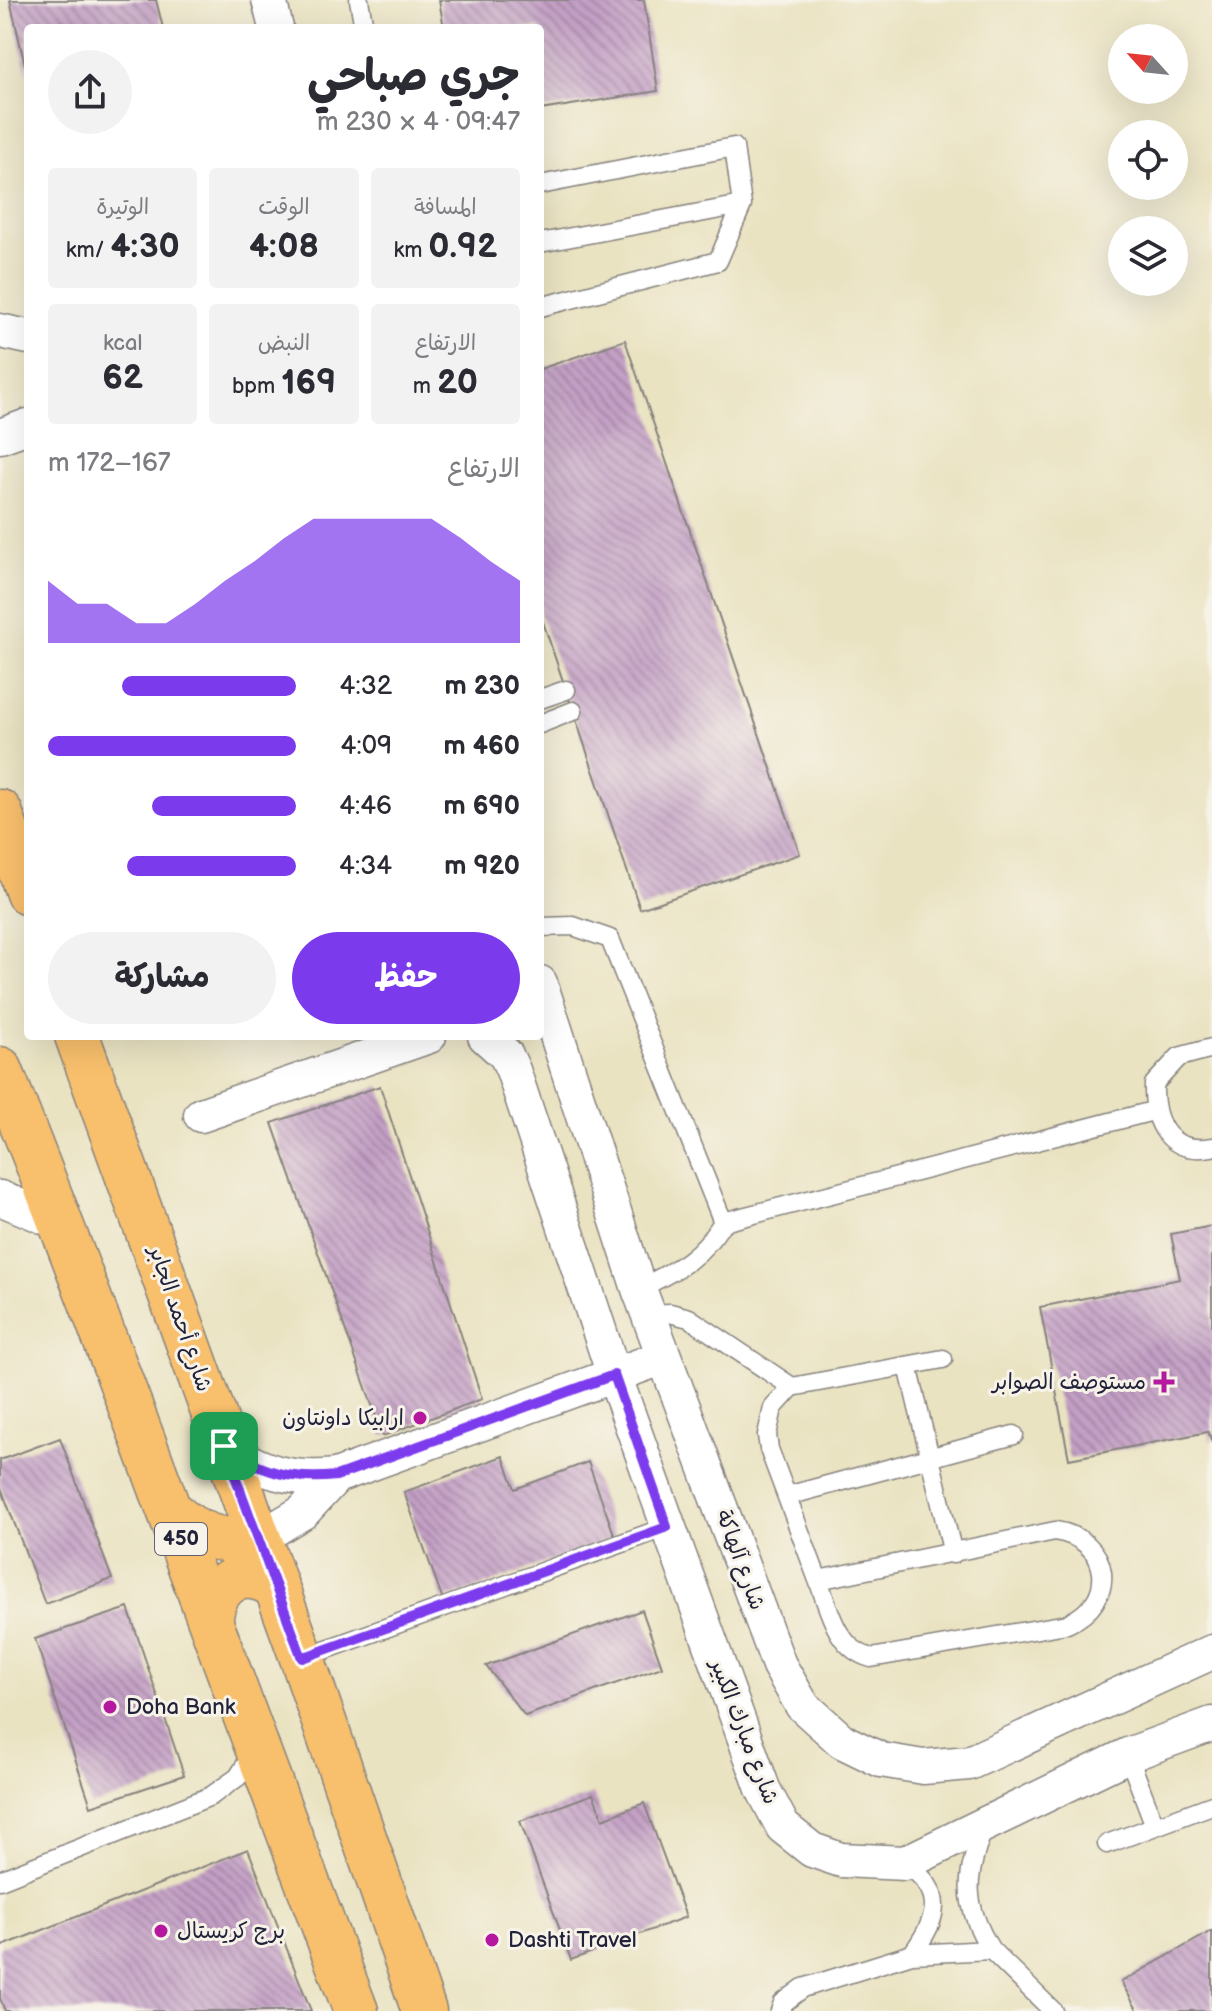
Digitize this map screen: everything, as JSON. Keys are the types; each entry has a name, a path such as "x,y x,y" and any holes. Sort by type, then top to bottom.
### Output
{"main road":[{"path":"0,812 24,881"},
{"name":"شارع أحمد الجابر","path":"78,1040 302,1658 424,2011"},
{"name":"450","path":"0,1069 211,1617 256,1750 356,2011"},
{"path":"171,1512 185,1525 221,1540 258,1539"},
{"path":"211,1617 213,1602 220,1588 233,1578 248,1575 263,1578 276,1587"}],"street":[{"path":"269,0 275,24"},
{"path":"0,331 24,336"},
{"path":"0,436 24,427"},
{"name":"شارع آلهاكة","path":"544,995 644,1302 779,1665 802,1705 842,1741 881,1760 923,1767 969,1763 1212,1652"},
{"path":"201,1115 417,1040"},
{"name":"شارع مبارك الكبير","path":"489,1040 506,1055 513,1070 667,1527 763,1789 783,1827 812,1850 841,1860 905,1863 1128,1755 1212,1724"},
{"path":"0,1198 62,1224"},
{"path":"224,1446 243,1460 288,1477 336,1476 664,1357"},
{"path":"258,1539 303,1512 336,1476"}],"lane":[{"path":"358,24 359,0"},
{"path":"544,184 734,147 742,205 718,261 544,306"},
{"path":"544,242 742,205"},
{"path":"544,698 566,690"},
{"path":"544,722 573,711"},
{"path":"544,927 573,926 610,939 723,1222"},
{"path":"1212,1048 1179,1057 1154,1084 1153,1111 1167,1136 1198,1150 1212,1147"},
{"path":"792,1387 695,1321 644,1302 707,1248 723,1222 1153,1111"},
{"path":"818,1580 1055,1531 1081,1538 1098,1559 1102,1585 1090,1610 1067,1624 871,1658 850,1649 842,1641 818,1580 787,1496 767,1435 773,1408 792,1387 943,1359"},
{"path":"908,1366 953,1554"},
{"path":"787,1496 1014,1435"},
{"path":"302,1658 667,1527"},
{"path":"0,1880 211,1796 238,1777 256,1750"},
{"path":"1128,1755 1155,1826"},
{"path":"1107,1844 1212,1805"},
{"path":"985,1824 968,1875 973,1921 991,1950 1053,2011"},
{"path":"905,1863 925,1877 936,1904 927,1933 912,1954"},
{"path":"780,2011 783,2003 803,1988 912,1954 991,1950"}],"building":[{"path":"10,0 156,0 162,24 24,24 24,61"},
{"path":"439,0 644,0 658,91 544,109 544,24 443,24"},
{"path":"625,340 800,854 640,909 544,625 544,368"},
{"path":"380,1086 482,1399 383,1436 272,1123"},
{"path":"1212,1226 1212,1443 1208,1432 1069,1459 1040,1307 1180,1279 1171,1234"},
{"path":"60,1438 112,1579 45,1604 0,1485 0,1460"},
{"path":"503,1456 515,1489 588,1462 615,1537 443,1600 404,1492"},
{"name":"Doha Bank","path":"128,1608 184,1775 91,1806 35,1639"},
{"path":"642,1610 662,1667 525,1716 486,1666"},
{"path":"593,1794 603,1819 644,1803 686,1917 571,1960 520,1821"},
{"name":"برج كريستال","path":"248,1849 311,2011 5,2011 0,1998 0,1947"},
{"path":"1212,1931 1212,2011 1138,2011 1121,1982"}],"place":[{"name":"مستوصف الصوابر","path":"1164,1382"},
{"name":"ارابيكا داونتاون","path":"420,1418"},
{"name":"Doha Bank","path":"110,1707"},
{"name":"برج كريستال","path":"161,1931"},
{"name":"Dashti Travel","path":"492,1940"}],"route":[{"path":"614,1375 667,1527 302,1658 224,1446 243,1460 288,1477 312,1479 336,1476 614,1375"}]}
